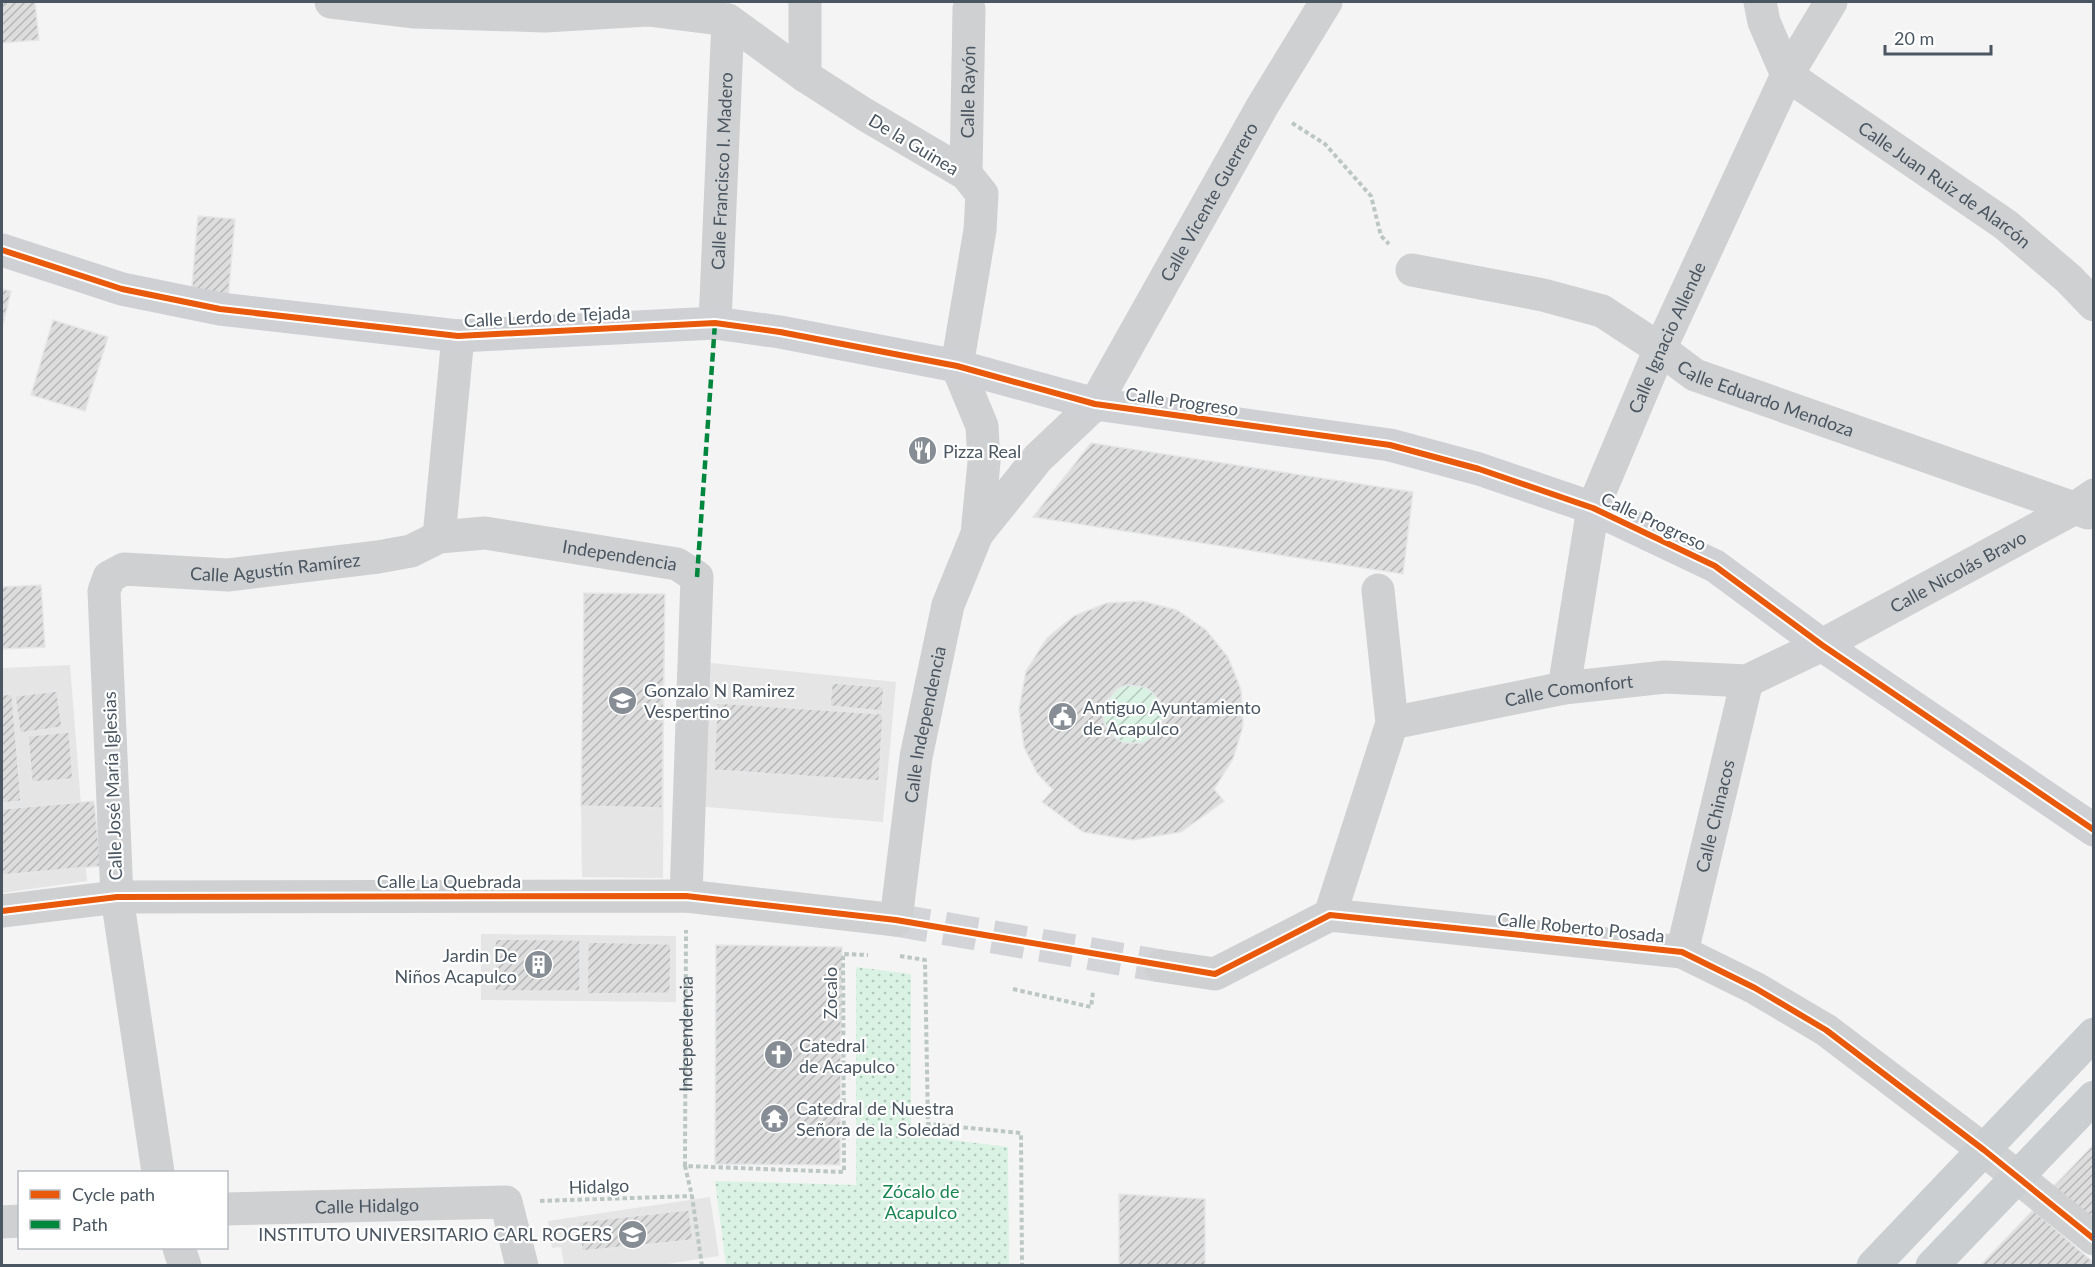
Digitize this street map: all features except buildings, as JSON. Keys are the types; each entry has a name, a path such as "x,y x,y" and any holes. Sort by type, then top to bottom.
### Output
{"main road":[{"path":"1873,1266 2094,1034"},
{"path":"1932,1266 2094,1097"}],"street":[{"path":"331,2 545,16 646,6 728,20"},
{"path":"805,2 805,76"},
{"name":"Calle Vicente Guerrero","path":"1095,404 1263,105 1326,2"},
{"path":"1760,2 1764,22 1787,75"},
{"name":"Calle Ignacio Allende","path":"1564,688 1593,508 1660,349 1787,75 1832,2"},
{"name":"Calle Rayón","path":"966,174 969,9"},
{"name":"De la Guinea","path":"728,20 805,76 966,174 982,194 980,230 957,366"},
{"name":"Calle Francisco I. Madero","path":"715,323 728,20"},
{"name":"Calle Juan Ruiz de Alarcón","path":"1787,75 2006,225 2069,279 2094,305"},
{"name":"Calle Lerdo de Tejada","path":"2,250 122,289 220,309 458,336 715,323 780,332 957,366 1095,404"},
{"name":"Calle Eduardo Mendoza","path":"1412,270 1543,295 1602,311 1695,375 2088,506"},
{"path":"439,537 458,336"},
{"name":"Calle Independencia","path":"896,920 916,757 948,605 976,534 984,462 982,426 957,366"},
{"name":"Calle Progreso","path":"1095,404 1390,445 1479,469 1593,508 1714,566 1822,645 2094,830"},
{"name":"Calle Independencia","path":"976,534 1038,458 1095,404"},
{"name":"Calle Nicolás Bravo","path":"1747,681 1822,645 2088,506"},
{"name":"Independencia","path":"439,537 484,533 677,564 697,577 686,896"},
{"name":"Calle Agustín Ramírez","path":"109,577 124,569 228,575 344,562 411,550 439,537"},
{"name":"Calle José María Iglesias","path":"109,577 104,591 117,897 158,1171"},
{"path":"1161,966 1215,974 1330,915 1392,723 1378,590"},
{"name":"Calle Comonfort","path":"1392,723 1564,688 1665,677 1747,681"},
{"name":"Calle Chinacos","path":"1682,952 1747,681"},
{"name":"Calle La Quebrada","path":"2,910 117,897 686,896 896,920"},
{"name":"Calle Roberto Posada","path":"1330,915 1682,952 1755,988 1826,1030 1984,1150 2094,1239"},
{"path":"507,1202 522,1266"},
{"name":"Calle Hidalgo","path":"228,1209 507,1202"},
{"path":"2,1222 18,1221"},
{"path":"179,1249 185,1266"}],"path":[{"path":"1263,105 1325,144 1371,196 1381,236 1412,270"},
{"path":"891,955 925,960 927,1124 1021,1133 1022,1266"},
{"path":"1013,989 1091,1007 1093,992"},
{"path":"685,1166 692,1196 702,1266"}],"shaded area":[{"name":"Gonzalo N Ramirez Vespertino","path":"584,593 665,594 663,878 582,877"},
{"path":"702,662 896,682 883,822 695,806"},
{"path":"70,665 87,881 2,893 2,668"},
{"path":"481,934 676,936 676,1002 481,1000"},
{"name":"INSTITUTO UNIVERSITARIO CARL ROGERS","path":"710,1197 719,1256 654,1266 564,1265 561,1247 552,1248 548,1221"}],"green space":[{"path":"1133,684 1154,693 1163,714 1154,735 1133,744 1112,735 1103,714 1112,693"},
{"name":"Zócalo de Acapulco","path":"856,967 911,974 911,1135 1008,1147 1009,1265 726,1265 715,1181 856,1185"}],"tunnel":[{"path":"896,920 1161,966"}],"marked path":[{"path":"697,577 715,323"}],"cycle path":[{"path":"2,250 122,289 220,309 458,336 715,323 780,332 957,366 1095,404 1390,445 1479,469 1593,508 1715,566 1822,645 2094,830"},
{"path":"2,911 117,897 686,896 896,920 1215,974 1330,915 1682,952 1755,988 1826,1030 1984,1150 2094,1239"}],"place":[{"name":"Pizza Real","path":"922,451"},
{"name":"Gonzalo N Ramirez Vespertino","path":"623,700"},
{"name":"Antiguo Ayuntamiento de Acapulco","path":"1062,717"},
{"name":"Jardin De Niños Acapulco","path":"538,965"},
{"name":"Catedral de Acapulco","path":"778,1055"},
{"name":"Catedral de Nuestra Señora de la Soledad","path":"775,1118"},
{"name":"INSTITUTO UNIVERSITARIO CARL ROGERS","path":"633,1234"}]}
